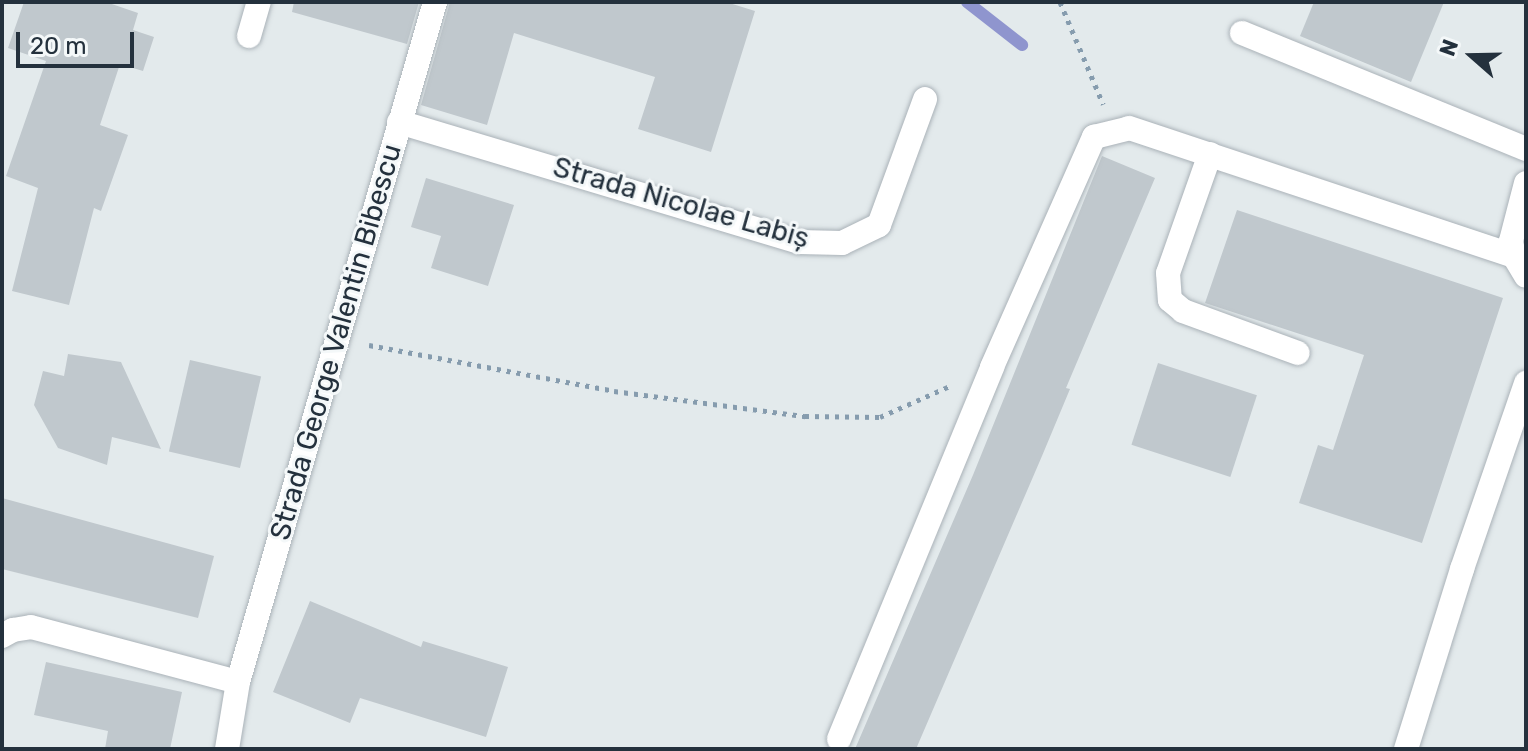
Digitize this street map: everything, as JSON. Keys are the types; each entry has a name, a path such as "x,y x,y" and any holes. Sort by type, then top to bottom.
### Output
{"street":[{"path":"249,36 259,2"},
{"name":"Strada George Valentin Bibescu","path":"227,749 238,682 435,2"},
{"path":"1242,33 1526,149"},
{"name":"Strada Nicolae Labiș","path":"399,122 799,242 842,243 879,225 925,99"},
{"path":"839,739 992,367 1094,137 1129,128 1210,154 1520,266"},
{"path":"1210,154 1168,273 1170,300 1183,311 1298,353"},
{"path":"1520,266 1511,241 1526,183"},
{"path":"1406,749 1462,569 1526,383"},
{"path":"2,636 13,630 31,627 238,682"}],"path":[{"path":"1060,2 1113,130"},
{"path":"336,339 614,391 805,416 880,417 992,367"}],"building":[{"path":"24,2 106,2 138,13 133,30 154,37 143,71 120,64 100,125 128,135 101,211 94,208 69,305 12,291 38,188 6,176 46,61 8,48"},
{"path":"294,2 419,2 407,44 292,12"},
{"path":"450,2 726,2 755,11 711,152 638,129 655,77 514,33 487,125 421,105"},
{"path":"1314,2 1444,2 1411,82 1300,36"},
{"path":"1102,156 1155,178 1066,388 1070,389 916,749 855,749 973,475"},
{"path":"426,178 514,205 488,286 431,268 441,236 411,227"},
{"path":"1237,210 1503,298 1422,543 1299,503 1318,445 1333,450 1364,355 1205,303"},
{"path":"68,354 121,362 161,449 112,437 107,465 58,448 34,405 43,371 64,376"},
{"path":"190,360 261,376 240,468 169,452"},
{"path":"1158,363 1257,395 1230,477 1131,445"},
{"path":"2,498 214,556 198,618 2,569"},
{"path":"310,601 421,647 423,641 508,667 486,737 360,698 350,723 273,692"},
{"path":"46,662 182,692 170,749 105,749 108,731 34,715"}],"waterway":[{"path":"967,2 1022,45"}]}
